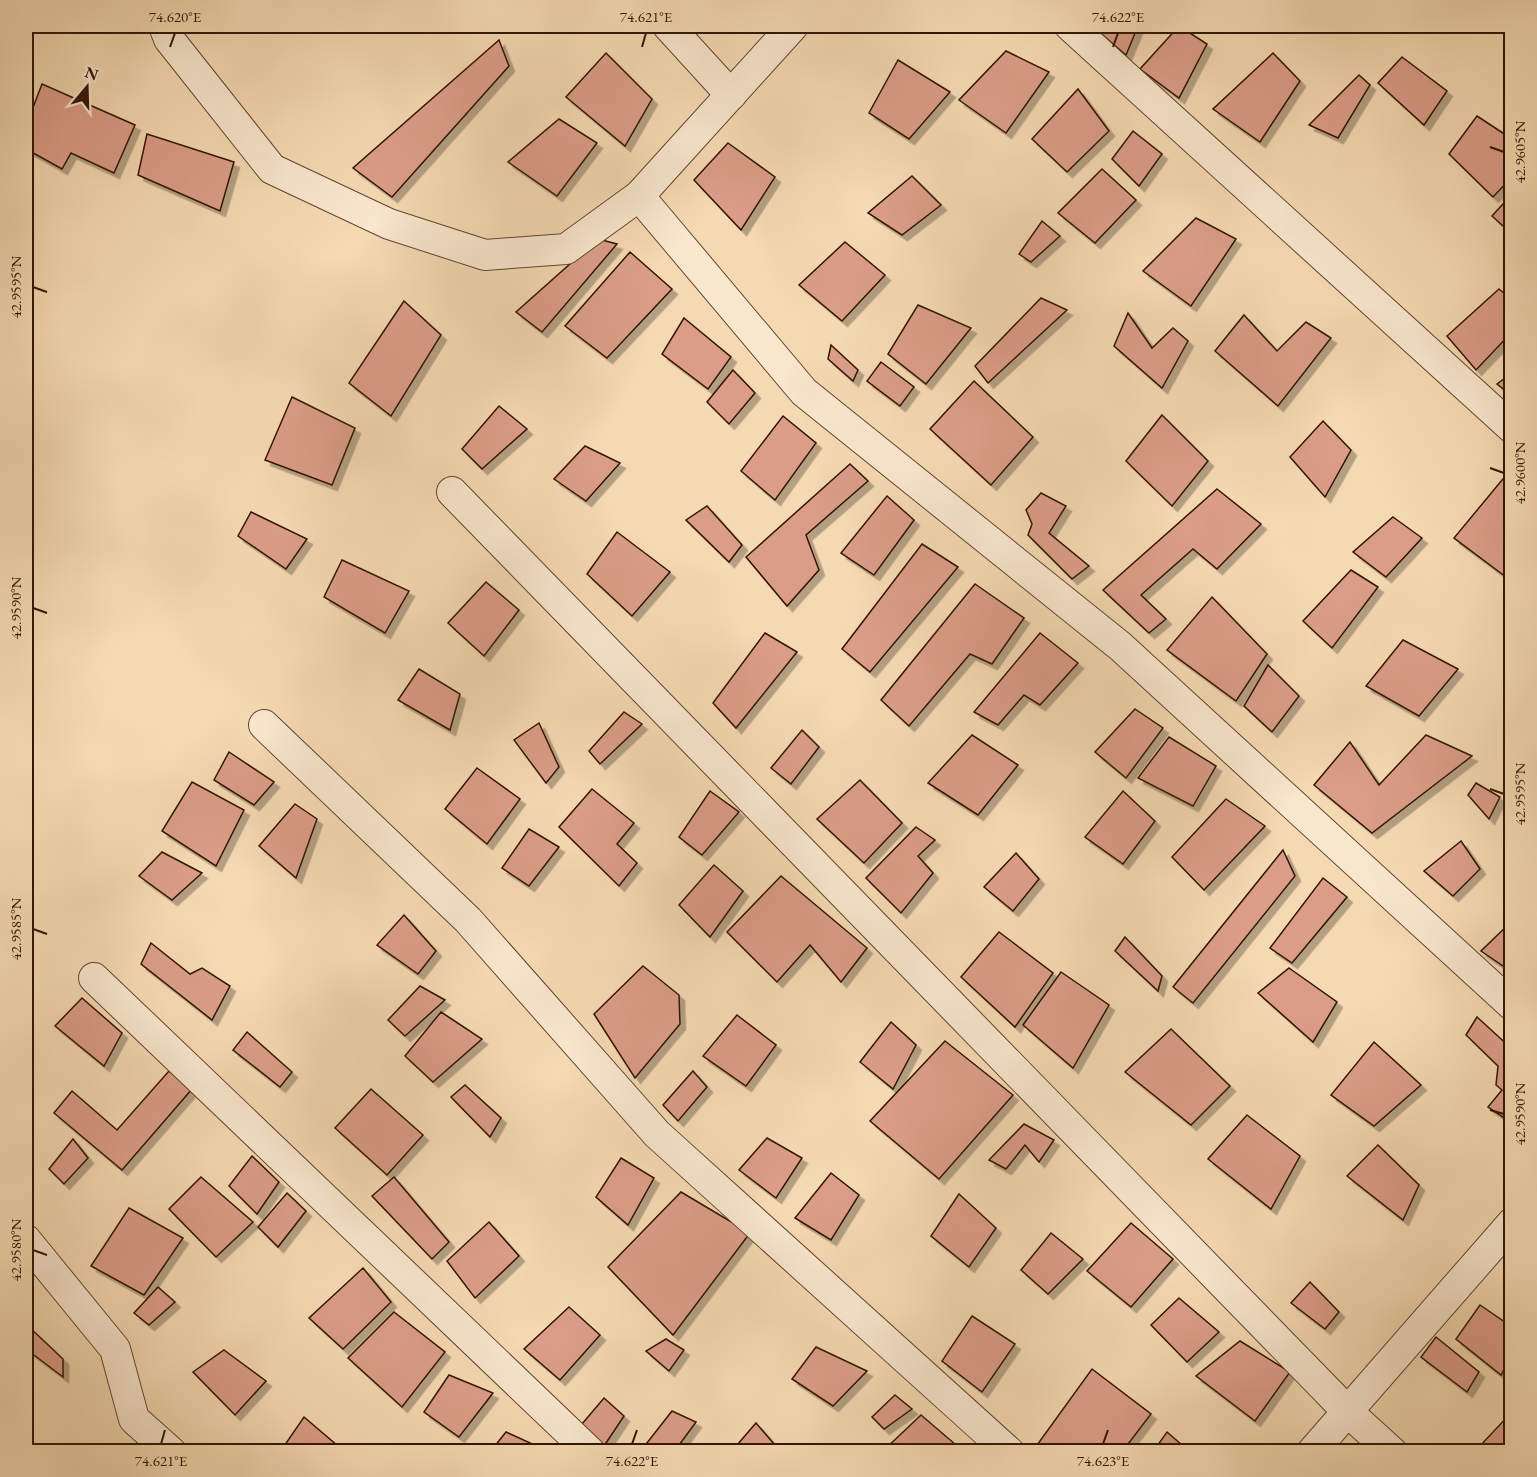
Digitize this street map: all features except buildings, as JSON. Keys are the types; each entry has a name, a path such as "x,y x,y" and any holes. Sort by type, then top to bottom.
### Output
{"street":[{"path":"164,26 169,39 272,169 389,224 485,255 566,249 639,196 794,26"},
{"path":"668,26 731,95"},
{"path":"1070,26 1512,428"},
{"path":"639,196 804,392 1120,645 1512,1005"},
{"path":"452,492 1348,1412 1392,1452"},
{"path":"264,725 468,920 657,1134 1009,1452"},
{"path":"94,978 590,1452"},
{"path":"1312,1452 1512,1223"},
{"path":"26,1240 115,1349 134,1419 171,1452"}]}
